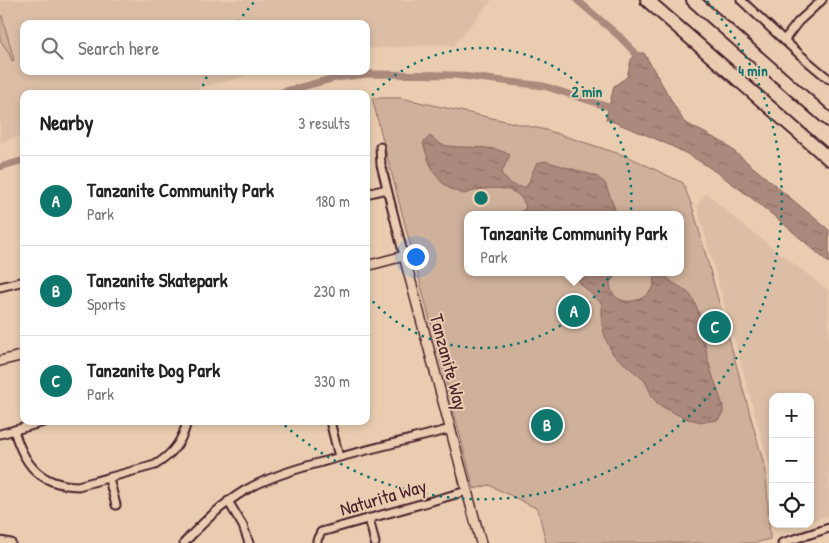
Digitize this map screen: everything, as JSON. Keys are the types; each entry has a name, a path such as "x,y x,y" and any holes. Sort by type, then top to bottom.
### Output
{"highway":[{"path":"647,0 829,159"},
{"path":"695,2 829,111"},
{"path":"695,2 829,120"}],"street":[{"path":"741,0 785,39 804,60 829,80"},
{"path":"785,39 798,22 822,0"},
{"name":"Tanzanite Way","path":"380,147 381,165 404,256 481,543"},
{"path":"370,193 387,189"},
{"path":"370,265 404,256"},
{"path":"0,288 20,282"},
{"path":"0,361 20,356"},
{"path":"0,434 33,425"},
{"path":"14,430 19,448 27,462 41,476 50,481 68,486 78,486 147,468 164,460 181,439 185,425"},
{"path":"331,425 339,457"},
{"path":"184,543 213,513 228,502 253,486 274,477 339,457 451,429"},
{"path":"109,479 116,505"},
{"name":"Naturita Way","path":"317,543 321,532 467,491"},
{"path":"228,502 243,526 249,543"},
{"path":"369,518 375,543"},
{"path":"782,543 829,528"},
{"path":"0,541 11,543"}],"shaded area":[{"path":"0,0 492,0 453,46 446,44 370,49 370,20 20,20 20,75 248,75 194,90 20,90 20,137 0,142"},
{"path":"0,16 2,16 14,60 12,61 0,40"},
{"path":"372,98 401,98 546,130 629,157 683,183 693,209 766,472 770,539 755,543 546,543 538,509 489,485 474,489"},
{"path":"706,193 741,223 829,291 829,516 814,520 814,393 769,393 769,465 697,206"}],"water":[{"path":"636,53 644,53 684,122 724,143 829,230 829,263 756,202 698,160 646,135 606,119 614,86 627,77 631,60"},
{"path":"430,136 443,145 502,151 510,155 501,173 509,182 518,186 526,187 537,163 545,161 596,176 605,183 616,211 522,211 526,206 514,192 492,188 464,194 452,190 443,184 435,174 423,143"},
{"path":"572,276 615,276 610,282 611,289 617,298 634,301 645,296 654,287 653,276 666,276 691,296 699,314 710,367 723,406 723,413 718,420 702,422 684,418 659,405 653,398 645,381 613,354 602,326 602,304"}],"waterway":[{"path":"577,0 620,37 641,59"},
{"path":"370,74 454,75 544,86 618,110"},
{"path":"290,90 335,78 360,75"},
{"path":"0,167 20,161"}],"place":[{"name":"Tanzanite Community Park","path":"574,311"},
{"name":"Tanzanite Dog Park","path":"715,327"},
{"name":"Tanzanite Skatepark","path":"547,425"}]}
